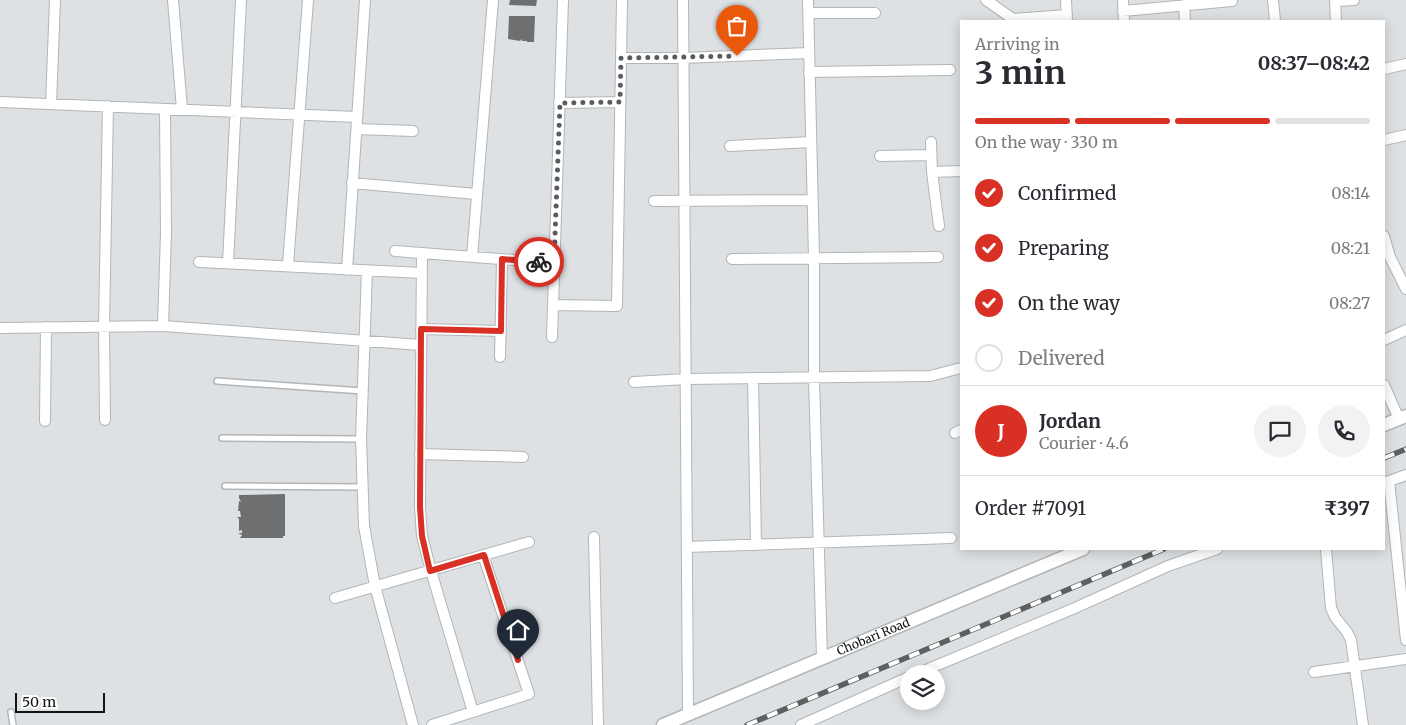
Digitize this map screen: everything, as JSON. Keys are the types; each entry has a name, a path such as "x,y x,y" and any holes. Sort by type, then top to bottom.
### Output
{"street":[{"path":"51,104 55,0"},
{"path":"173,0 182,109"},
{"path":"228,263 242,0"},
{"path":"288,265 308,0"},
{"path":"347,270 365,0"},
{"path":"472,257 493,0"},
{"path":"552,337 564,0"},
{"path":"553,305 617,306 622,0"},
{"path":"683,0 688,714"},
{"path":"808,0 814,258 814,378 822,658"},
{"path":"986,0 1013,20 1067,18 1066,0"},
{"path":"1273,0 1275,20"},
{"path":"1336,20 1335,1 1354,0"},
{"path":"1123,11 1232,1"},
{"path":"1184,5 1185,20"},
{"path":"808,13 875,13"},
{"path":"621,58 683,58 809,53"},
{"path":"1385,70 1406,64"},
{"path":"810,72 950,70"},
{"path":"0,102 357,117"},
{"path":"560,103 620,102"},
{"path":"105,420 104,327 108,106"},
{"path":"163,326 166,233 164,108"},
{"path":"356,129 413,131"},
{"path":"1385,140 1406,135"},
{"path":"730,146 811,142"},
{"path":"931,142 932,172 939,226"},
{"path":"880,156 931,155"},
{"path":"932,172 960,171"},
{"path":"352,183 476,194"},
{"path":"654,201 812,200"},
{"path":"1385,240 1390,257 1406,289"},
{"path":"395,251 554,263"},
{"path":"422,253 420,454 422,536 430,571 473,712"},
{"path":"732,259 938,257"},
{"path":"500,356 502,259"},
{"path":"199,262 422,273"},
{"path":"367,271 361,439 364,526 375,586 413,725"},
{"path":"0,328 163,326 421,345"},
{"path":"45,421 46,328"},
{"path":"421,329 501,331"},
{"path":"1385,340 1406,330"},
{"path":"634,382 686,379 930,376 960,368"},
{"path":"753,378 756,545"},
{"path":"1385,387 1402,417 1385,425"},
{"path":"420,454 523,457"},
{"path":"1406,475 1386,482 1388,506 1403,577 1406,640"},
{"path":"594,537 598,725"},
{"path":"687,547 951,538"},
{"path":"336,598 529,542"},
{"name":"Chobari Road","path":"663,725 1081,550"},
{"path":"938,665 1075,608 1168,566 1214,550"},
{"path":"1326,550 1331,608 1351,640 1363,725"},
{"path":"432,725 529,694 484,555"},
{"path":"1314,672 1406,659"},
{"path":"802,725 900,681"}],"lane":[{"path":"217,382 363,391"},
{"path":"222,438 361,439"},
{"path":"224,486 362,487"},
{"path":"11,712 13,725"}],"building":[{"path":"510,0 537,0 536,6 509,5"},
{"path":"509,16 535,16 534,42 522,41 522,39 520,41 508,39"},
{"path":"285,494 285,536 283,538 240,538 242,535 238,533 242,533 242,530 239,531 239,519 237,517 241,517 240,511 238,511 239,501 241,502 239,495"}],"railway":[{"path":"1385,458 1406,449"},
{"path":"747,725 1162,550"}],"way so far":[{"path":"539,262 554,263 560,103 620,102 621,58 737,56"}],"route":[{"path":"518,660 484,555 430,571 422,536 420,507 421,329 501,331 502,259 539,262"}]}
